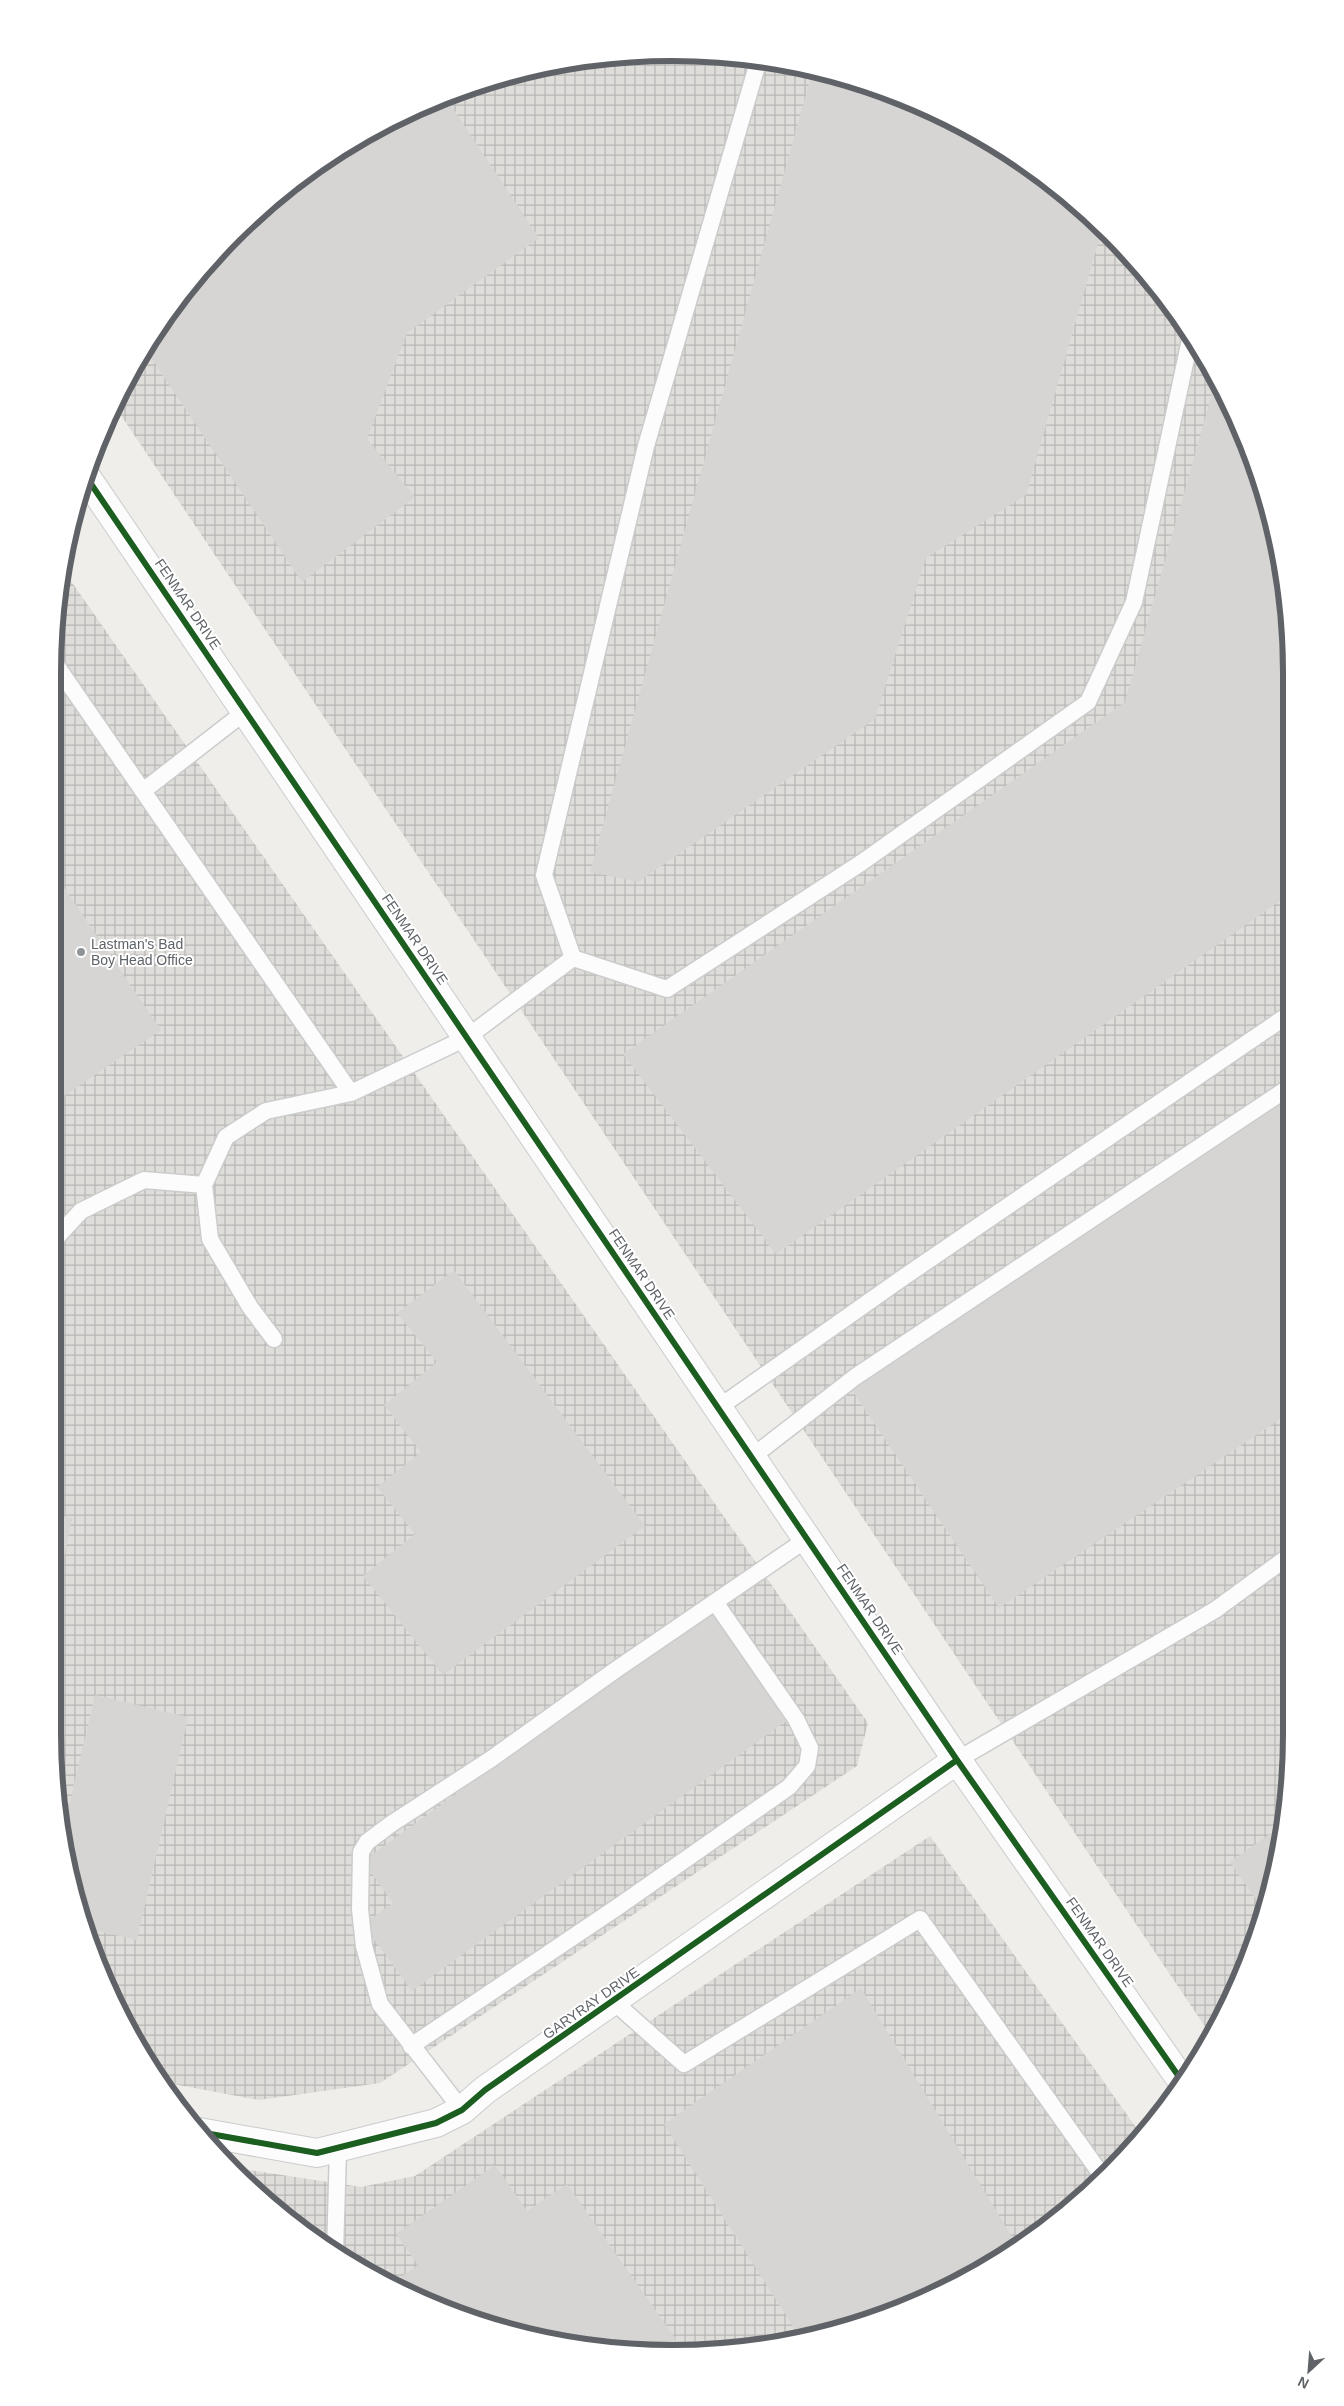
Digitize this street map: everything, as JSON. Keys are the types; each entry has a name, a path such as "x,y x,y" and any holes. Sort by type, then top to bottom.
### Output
{"street":[{"name":"FENMAR DRIVE","path":"91,484 957,1760 1179,2075"},
{"name":"GARYRAY DRIVE","path":"211,2134 317,2153 338,2149 399,2130 436,2123 462,2110 485,2090 614,2002 957,1760"}],"lane":[{"path":"573,958 544,875 646,446 757,67"},
{"path":"573,958 667,990 861,863 1088,702 1134,602 1188,347"},
{"path":"61,672 351,1093"},
{"path":"143,791 246,712"},
{"path":"274,1339 250,1307 210,1239 204,1185 226,1137 266,1111 351,1093 466,1038 573,958"},
{"path":"718,1408 901,1279 1283,1018"},
{"path":"752,1457 855,1377 1283,1091"},
{"path":"61,1233 81,1211 144,1180 204,1185"},
{"path":"462,2110 380,2004 364,1946 360,1909 360,1852 367,1842 391,1824 491,1759 807,1539"},
{"path":"957,1760 1215,1610 1283,1561"},
{"path":"411,2046 619,1906 789,1787 807,1766 810,1748 796,1719 715,1602"},
{"path":"614,2002 684,2064 920,1919 1099,2171"},
{"path":"335,2243 338,2149"}],"shaded area":[{"path":"672,61 752,66 791,73 830,82 868,94 942,124 1011,164 1044,187 1104,240 1157,300 1201,367 1220,402 1236,438 1262,514 1278,592 1283,672 1283,1734 1278,1814 1262,1892 1236,1968 1207,2029 119,413 143,367 187,300 213,269 258,223 345,157 367,143 402,124 438,108 514,82 592,66"},
{"path":"69,578 868,1723 857,1766 380,2083 259,2100 172,2084 164,2073 124,2004 108,1968 82,1892 66,1814 61,1734 61,672"},
{"path":"930,1836 1137,2129 1104,2166 1044,2219 977,2263 942,2282 906,2298 830,2324 752,2340 712,2343 672,2345 592,2340 514,2324 438,2298 402,2282 333,2242 300,2219 243,2169 361,2187 415,2176"}],"building":[{"path":"810,77 868,94 906,108 942,124 1011,164 1044,187 1100,236 1026,495 926,558 875,719 638,882 590,872"},
{"path":"450,104 539,238 407,333 367,439 415,497 302,582 150,356 187,300 240,240 269,213 300,187 367,143 402,124"},
{"path":"1213,389 1236,438 1250,476 1262,514 1278,592 1283,672 1283,899 776,1254 623,1054 1125,702"},
{"name":"Lastman's Bad Boy Head Office","path":"61,883 161,1030 61,1098"},
{"path":"1283,1098 1283,1417 999,1608 851,1389"},
{"path":"454,1270 645,1526 443,1675 363,1576 415,1534 377,1487 421,1452 384,1405 437,1362 397,1313"},
{"path":"61,1516 72,1518 61,1571"},
{"path":"710,1611 789,1719 412,1991 363,1924 393,1903 363,1861"},
{"path":"95,1695 188,1717 137,1940 94,1930 82,1892 66,1816"},
{"path":"1275,1830 1258,1903 1230,1862"},
{"path":"861,1988 1014,2240 942,2282 906,2298 830,2324 796,2332 664,2124"},
{"path":"495,2165 527,2211 567,2184 680,2345 592,2340 553,2333 514,2324 438,2298 398,2280 418,2265 396,2234"}],"cycle path":[{"path":"91,484 957,1760 1178,2076"},
{"path":"211,2134 317,2153 436,2123 462,2110 485,2090 957,1760"}],"place":[{"name":"Lastman's Bad Boy Head Office","path":"81,952"}]}
